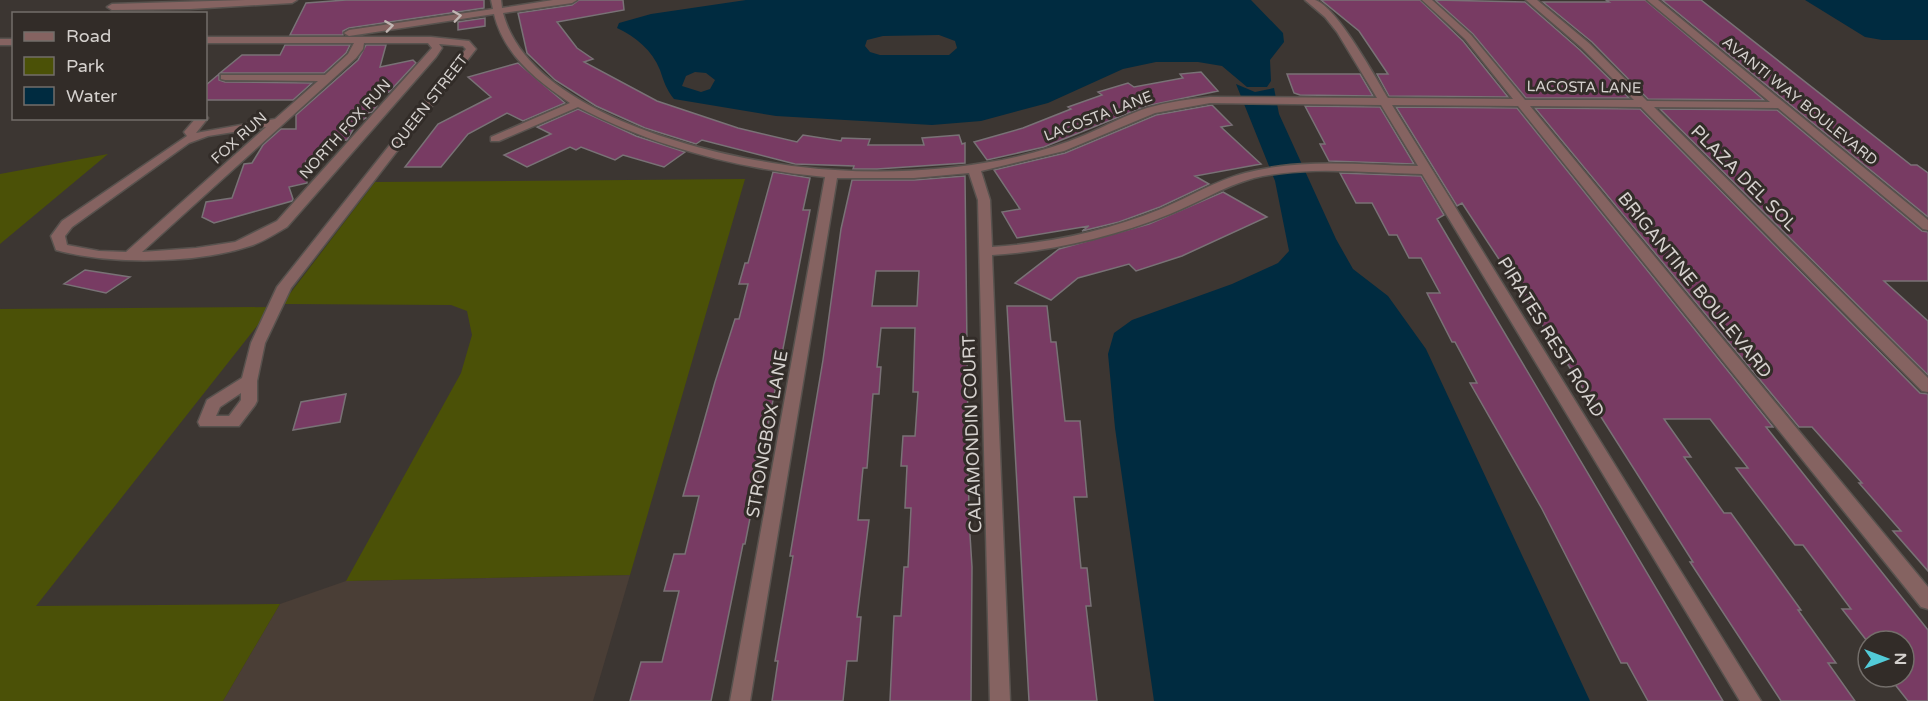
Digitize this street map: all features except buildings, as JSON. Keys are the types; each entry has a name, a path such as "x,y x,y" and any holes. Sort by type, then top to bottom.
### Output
{"street":[{"path":"105,12 122,0"},
{"path":"112,7 190,6 292,0"},
{"path":"320,40 497,5 572,0"},
{"name":"PIRATES REST ROAD","path":"1310,0 1328,15 1341,31 1751,701"},
{"name":"BRIGANTINE BOULEVARD","path":"1427,0 1468,37 1928,601"},
{"name":"PLAZA DEL SOL","path":"1531,0 1563,25 1928,387"},
{"name":"AVANTI WAY BOULEVARD","path":"1652,0 1928,226"},
{"name":"LACOSTA LANE","path":"497,5 512,46 527,64 548,83 604,117 660,139 740,160 832,174 921,173 974,168 1082,141 1143,113 1185,102 1230,99 1779,105"},
{"name":"QUEEN STREET","path":"207,40 431,40 466,43 471,49 284,287 258,343 249,381"},
{"name":"FOX RUN","path":"132,255 328,78 358,49 360,40"},
{"name":"NORTH FOX RUN","path":"194,138 165,154 67,224 58,236 61,247 75,253 132,255 210,250 236,245 265,234 282,224 432,55 436,48 431,40"},
{"path":"225,77 328,78"},
{"path":"495,140 530,122 579,103"},
{"path":"202,120 190,132 194,138 206,133 278,123"},
{"name":"CALAMONDIN COURT","path":"974,168 982,189 986,251 1000,701"},
{"path":"986,251 1020,250 1104,232 1161,213 1228,183 1269,171 1426,170"},
{"name":"STRONGBOX LANE","path":"740,701 832,174"}],"shaded area":[{"path":"630,575 593,701 223,701 280,604 346,581"}],"green space":[{"path":"108,154 0,244 0,174"},
{"path":"745,179 630,575 346,581 461,373 472,335 467,311 451,305 282,304 375,182"},
{"path":"272,307 36,606 280,604 223,701 0,701 0,309"}],"water":[{"path":"746,0 1251,0 1283,33 1284,42 1270,60 1271,81 1267,87 1247,87 1222,66 1198,62 1156,62 1123,69 1048,103 981,121 932,125 776,116 674,99 657,63 648,50 617,28 619,23 651,14","holes":["939,35 955,41 957,48 949,55 880,55 870,52 865,46 867,40 883,36","695,72 706,73 715,80 710,89 701,92 682,86 686,76"]},
{"path":"1805,0 1928,0 1928,40 1882,40 1865,37"},
{"path":"1236,84 1255,92 1274,88 1279,114 1336,239 1353,269 1388,296 1426,349 1590,701 1154,701 1115,428 1108,354 1114,333 1132,320 1232,284 1278,263 1289,251 1275,181"}]}
